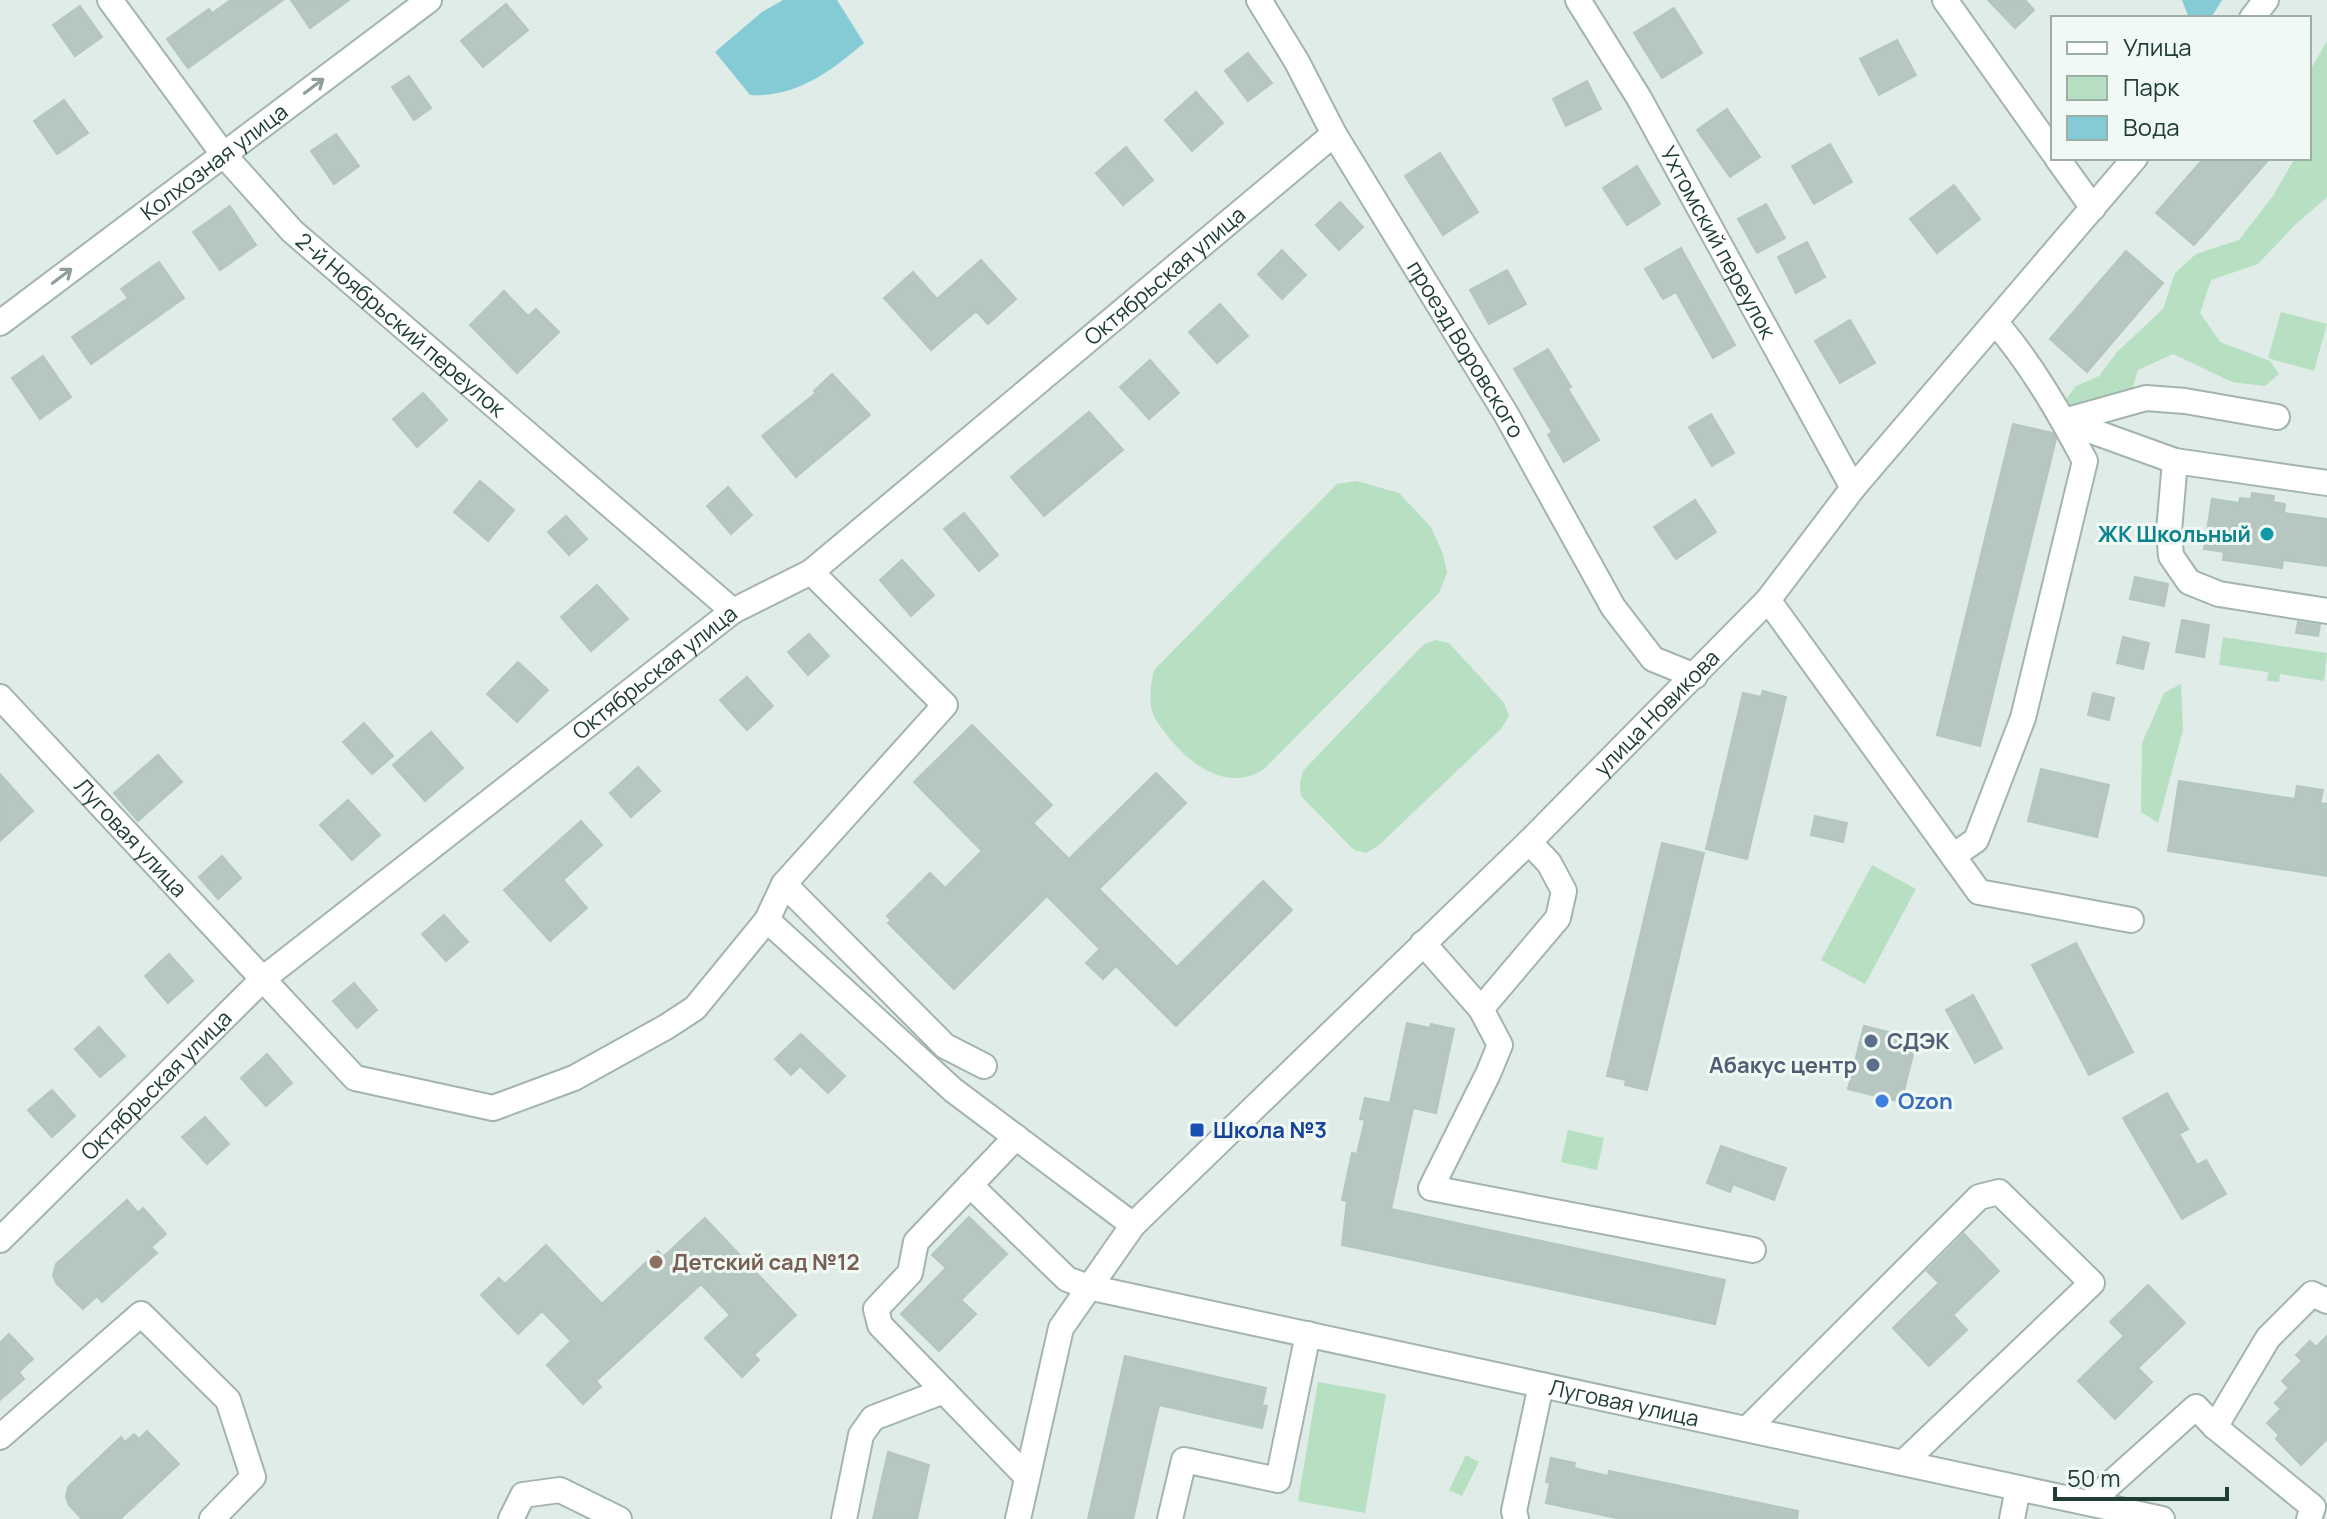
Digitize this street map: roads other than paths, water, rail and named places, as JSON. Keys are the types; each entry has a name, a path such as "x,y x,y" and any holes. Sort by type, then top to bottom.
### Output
{"street":[{"name":"2-й Ноябрьский переулок","path":"110,0 223,154 292,231 733,611"},
{"name":"Колхозная улица","path":"0,323 429,0"},
{"name":"проезд Воровского","path":"1259,0 1297,62 1334,134 1506,414 1613,607 1653,659 1695,676"},
{"name":"Ухтомский переулок","path":"1578,0 1639,98 1853,488"},
{"path":"1945,0 2051,149"},
{"path":"2254,16 2266,0"},
{"name":"Октябрьская улица","path":"0,1240 264,978 733,611 811,572 1334,134"},
{"path":"2058,160 2093,208"},
{"name":"улица Новикова","path":"1018,1519 1061,1328 1133,1225 1529,842 1768,600 1853,488 2133,160"},
{"path":"1953,856 1976,840 2023,718 2085,461 2064,421 2007,335 1995,322"},
{"path":"2064,421 2146,398 2185,401 2277,417"},
{"path":"2064,421 2175,461 2327,483"},
{"path":"2175,461 2169,531 2171,556 2189,582 2219,594 2327,611"},
{"name":"Луговая улица","path":"5,714 264,978 355,1078 493,1108 574,1078 695,1008 767,920 784,884 945,705 811,572"},
{"path":"1768,600 1979,892 2131,920"},
{"path":"1481,1009 1558,918 1564,891 1549,863 1529,842"},
{"path":"784,884 945,1046 984,1066"},
{"path":"767,920 953,1090 1133,1225"},
{"path":"1423,943 1481,1009 1500,1045 1431,1188 1753,1250"},
{"path":"1016,1137 916,1242 910,1273 876,1309 880,1325 1027,1477"},
{"name":"Луговая улица","path":"970,1185 1067,1279 1088,1287 2162,1519"},
{"path":"1747,1429 1979,1197 1999,1192 2092,1283 1903,1463"},
{"path":"2215,1427 2268,1338 2312,1294 2327,1301"},
{"path":"0,1437 141,1314 228,1400 253,1477 212,1519"},
{"path":"1170,1519 1184,1460 1278,1480 1308,1334"},
{"path":"1516,1519 1514,1511 1541,1385"},
{"path":"844,1519 861,1435 873,1418 944,1391"},
{"path":"2089,1503 2196,1407 2215,1427 2316,1504"},
{"path":"2012,1519 2018,1488"},
{"path":"511,1519 523,1495 560,1490 619,1519"}],"water":[{"path":"783,0 837,0 864,43 812,81 783,92 750,95 715,52 762,12"},
{"path":"2182,0 2222,0 2212,16 2188,16"}],"place":[{"name":"ЖК Школьный","path":"2267,534"},
{"name":"СДЭК","path":"1871,1041"},
{"name":"Абакус центр","path":"1873,1065"},
{"name":"Ozon","path":"1882,1101"},
{"name":"Школа №3","path":"1197,1130"},
{"name":"Детский сад №12","path":"656,1262"}]}
